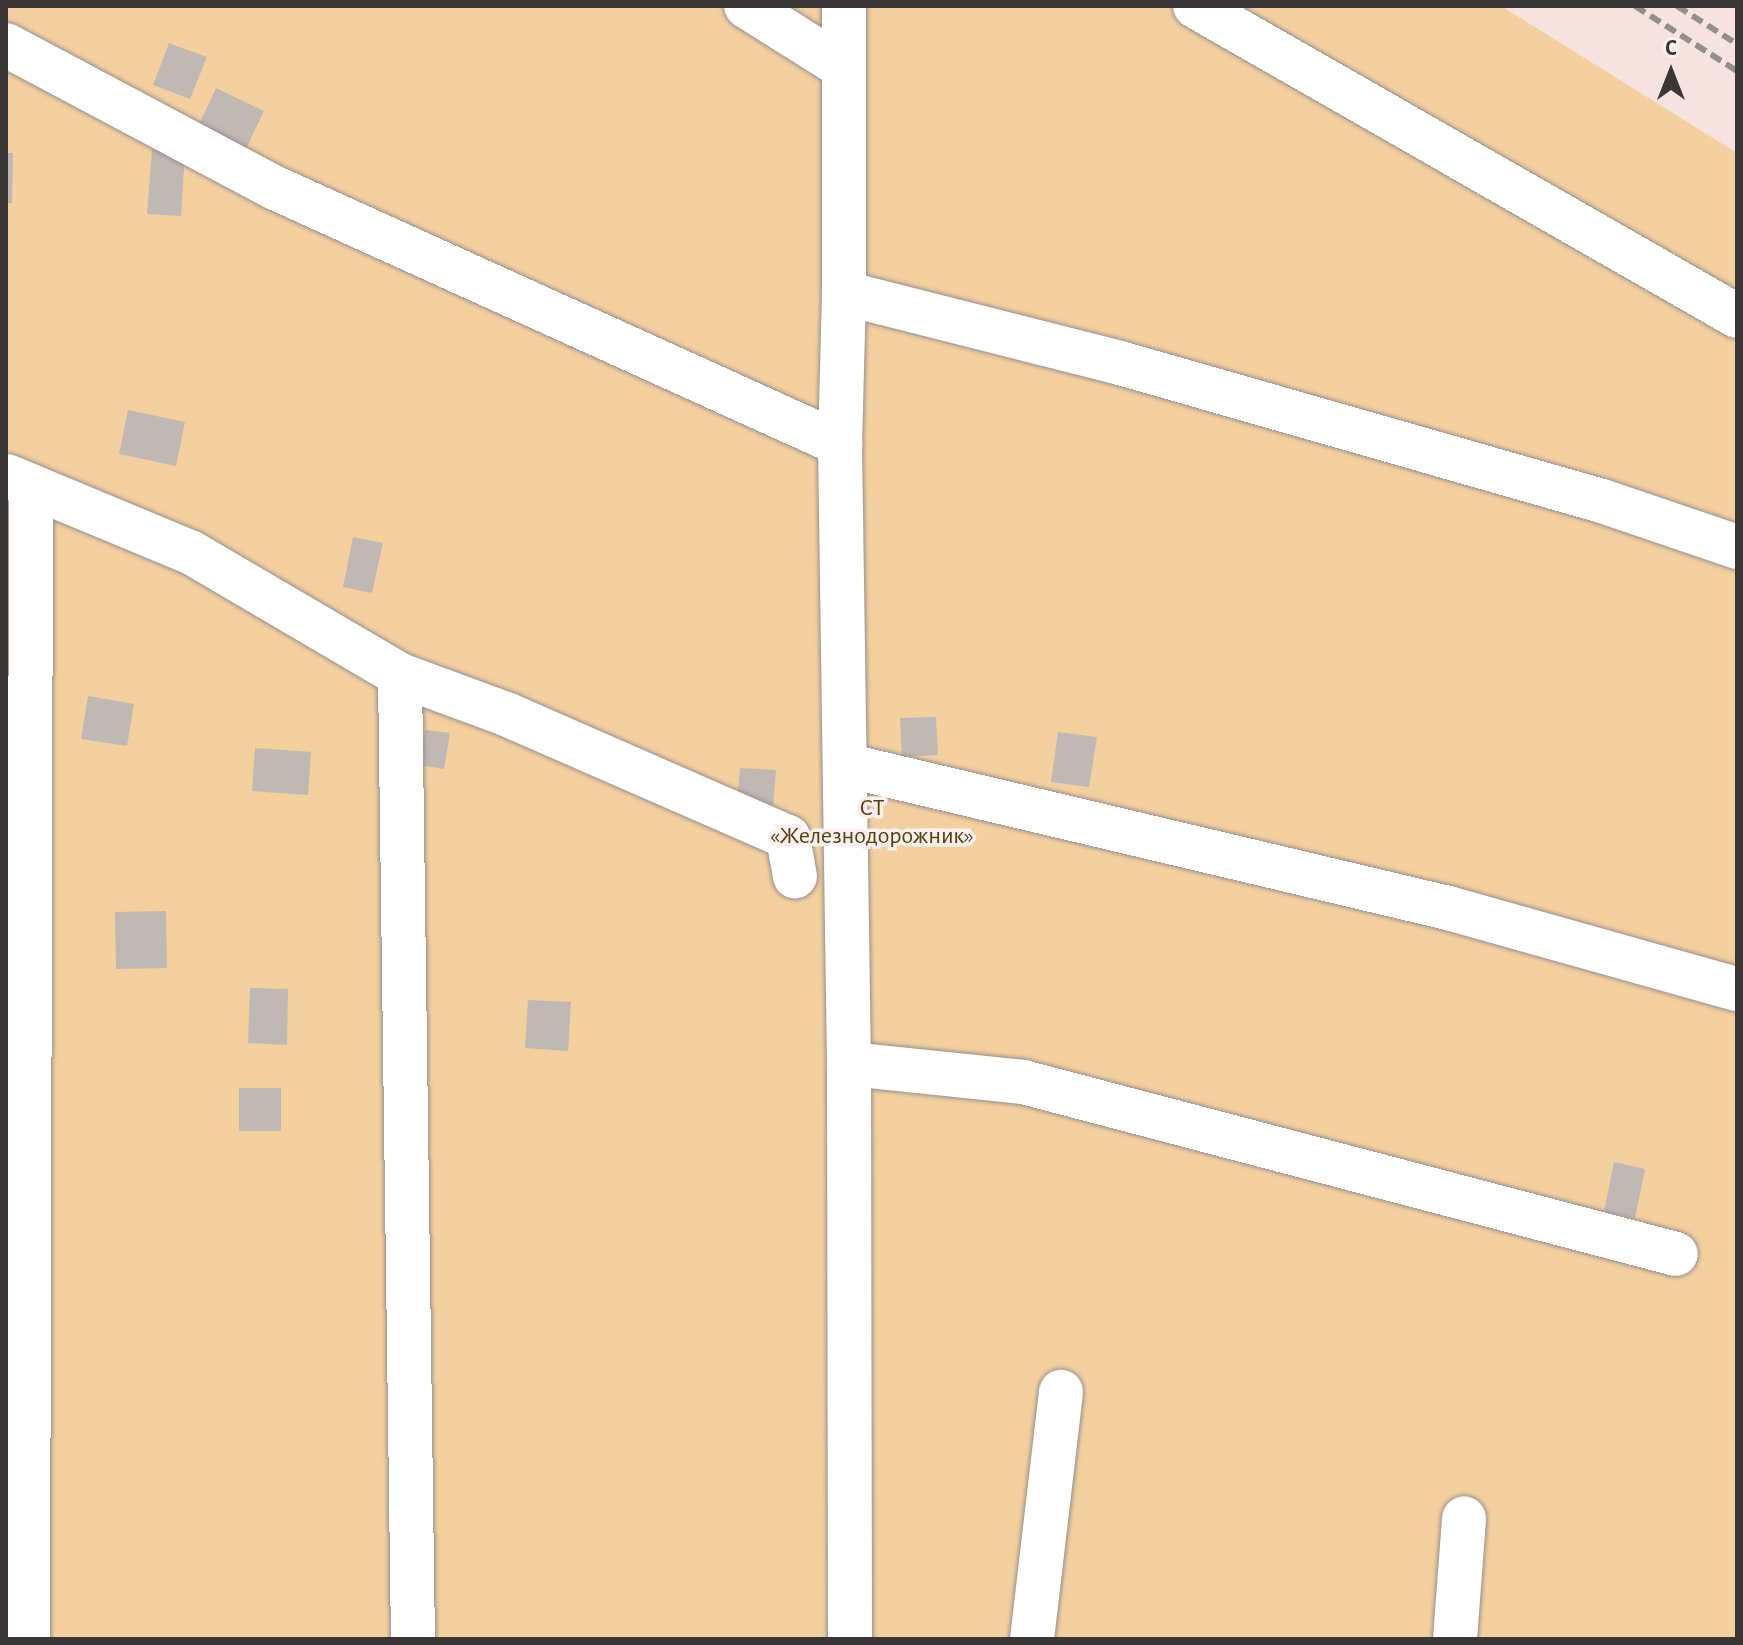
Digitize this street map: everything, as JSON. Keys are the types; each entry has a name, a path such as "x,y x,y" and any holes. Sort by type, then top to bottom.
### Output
{"street":[{"path":"746,6 843,67"},
{"path":"844,6 844,293 840,444 849,1064 850,1639"},
{"path":"1195,6 1737,316"},
{"path":"6,45 273,187 840,444"},
{"path":"844,293 1150,372 1602,501 1737,547"},
{"path":"28,1639 18,481 192,553 400,675 506,714 788,837 795,876"},
{"path":"400,675 413,1639"},
{"path":"845,765 1448,908 1737,989"},
{"path":"849,1064 1023,1082 1676,1254"},
{"path":"1032,1639 1061,1392"},
{"path":"1455,1639 1464,1518"}],"shaded area":[{"path":"1480,6 1737,6 1737,166"}],"green space":[{"name":"СТ «Железнодорожник»","path":"6,6 1501,6 1737,153 1737,1639 6,1639"}],"building":[{"path":"169,43 207,57 190,99 153,85"},
{"path":"216,88 264,111 245,151 197,129"},
{"path":"152,150 185,152 181,216 147,214"},
{"path":"6,153 13,153 12,203 6,203"},
{"path":"128,410 185,422 176,466 119,454"},
{"path":"353,537 383,543 372,593 343,587"},
{"path":"88,696 134,704 127,746 81,739"},
{"path":"936,717 938,755 902,757 900,718"},
{"path":"425,730 450,733 444,769 420,765"},
{"path":"1058,732 1097,737 1089,787 1051,782"},
{"path":"255,748 311,752 308,795 252,791"},
{"path":"740,768 776,770 773,807 737,804"},
{"path":"166,911 167,968 116,969 115,912"},
{"path":"250,988 288,989 287,1045 248,1043"},
{"path":"528,1000 571,1002 568,1051 525,1048"},
{"path":"239,1088 281,1088 281,1131 239,1131"},
{"path":"1614,1162 1645,1169 1635,1218 1604,1212"}],"railway":[{"path":"1635,6 1737,71"},
{"path":"1677,6 1737,44"}]}
